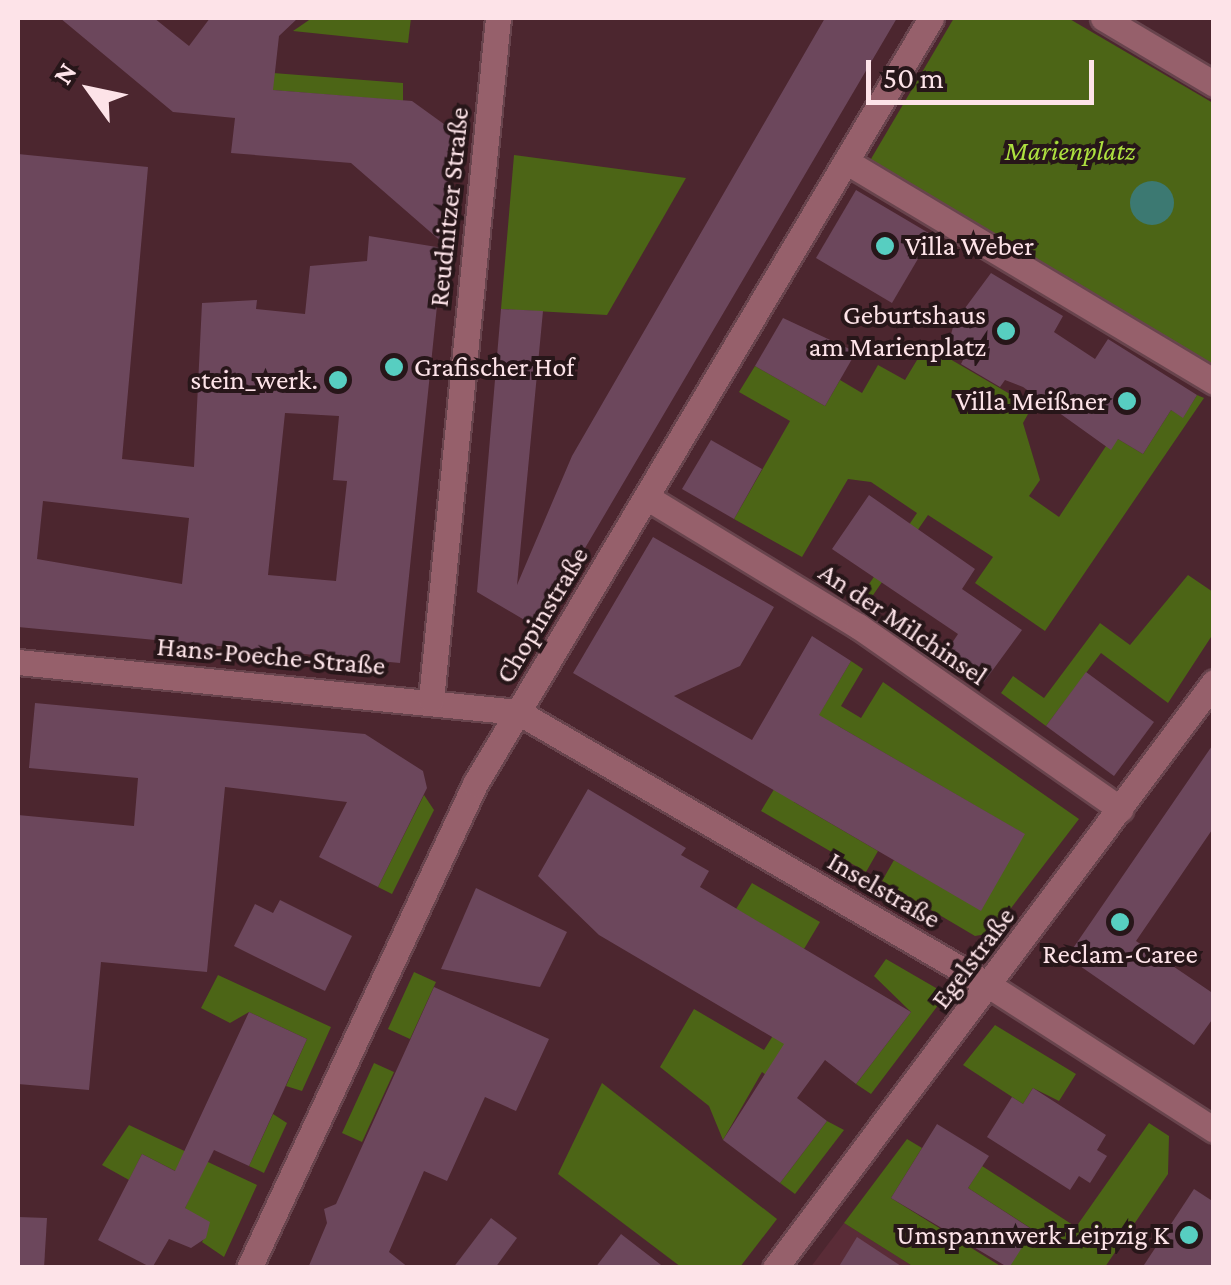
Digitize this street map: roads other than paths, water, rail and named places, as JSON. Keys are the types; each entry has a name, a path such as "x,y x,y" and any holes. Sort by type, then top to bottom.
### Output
{"street":[{"name":"Reudnitzer Straße","path":"431,700 498,18"},
{"name":"Chopinstraße","path":"249,1268 398,942 518,712 930,18"},
{"path":"1103,18 1214,84"},
{"path":"847,162 1214,382"},
{"name":"An der Milchinsel","path":"648,498 858,626 1120,809"},
{"name":"Hans-Poeche-Straße","path":"18,662 431,700 518,712"},
{"name":"Egelstraße","path":"775,1268 1214,682"},
{"name":"Inselstraße","path":"518,712 990,986 1214,1130"}],"water":[{"path":"1152,181 1168,187 1174,203 1168,219 1152,225 1136,219 1130,203 1136,187"}],"place":[{"name":"Villa Weber","path":"885,246"},
{"name":"Geburtshaus am Marienplatz","path":"1006,331"},
{"name":"Grafischer Hof","path":"394,367"},
{"name":"stein_werk.","path":"338,380"},
{"name":"Villa Meißner","path":"1127,401"},
{"name":"Reclam-Caree","path":"1120,922"},
{"name":"Umspannwerk Leipzig K","path":"1189,1235"}],"park label":[{"name":"Marienplatz","path":"1070,151"}]}
